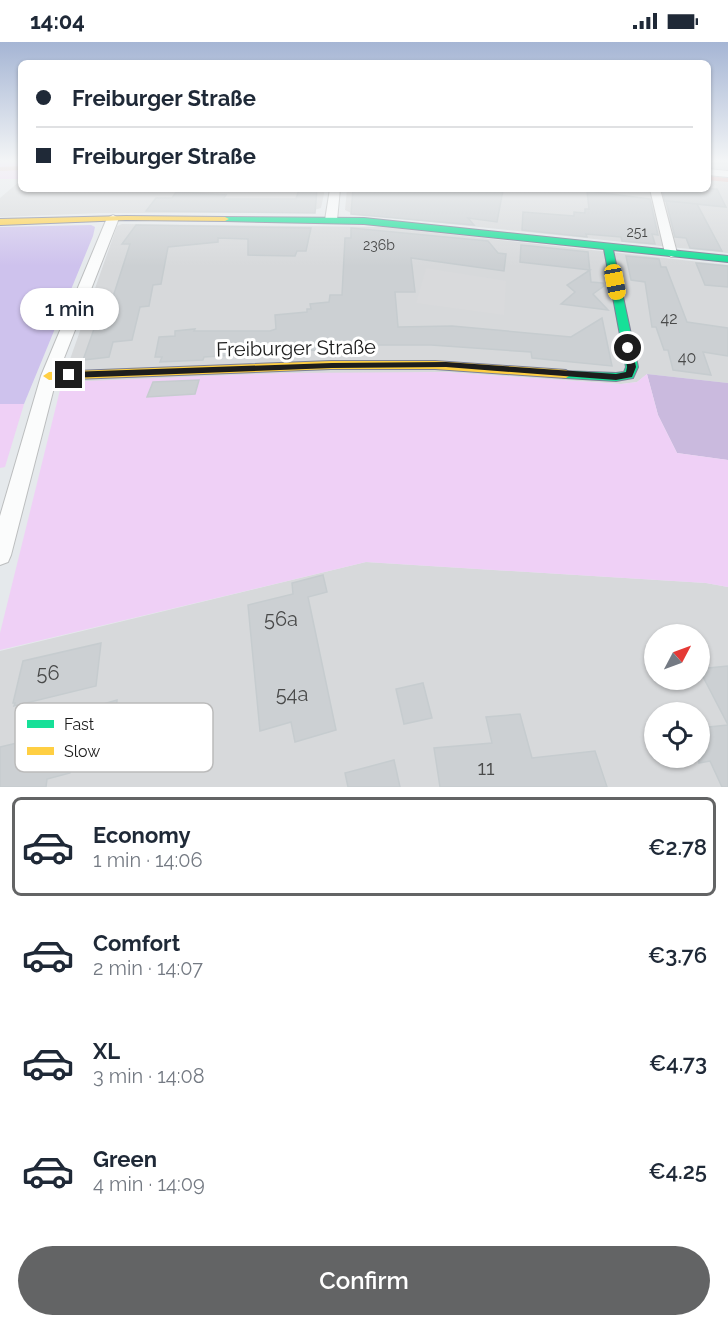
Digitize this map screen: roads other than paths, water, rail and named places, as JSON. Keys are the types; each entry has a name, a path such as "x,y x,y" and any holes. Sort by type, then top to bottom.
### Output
{"street":[{"path":"331,220 334,196"},
{"path":"657,196 671,253"},
{"path":"0,555 49,376 112,218"},
{"path":"0,222 112,218 331,220 418,225 728,259"},
{"name":"Freiburger Straße","path":"49,376 332,365 424,365 629,375 632,367 608,246"}]}
